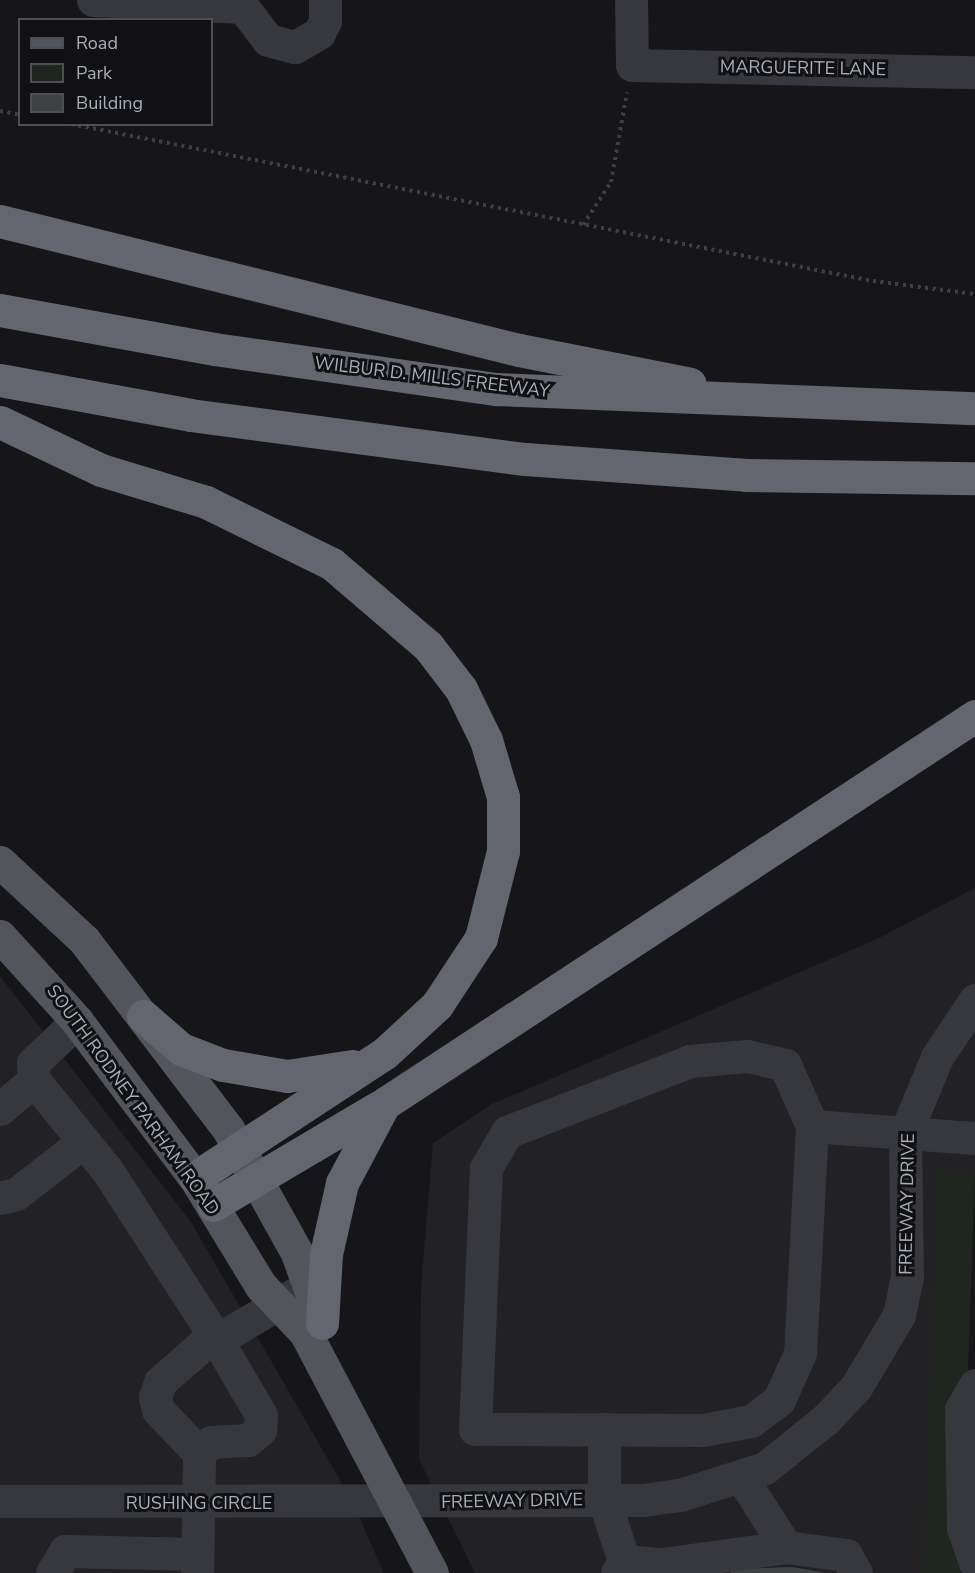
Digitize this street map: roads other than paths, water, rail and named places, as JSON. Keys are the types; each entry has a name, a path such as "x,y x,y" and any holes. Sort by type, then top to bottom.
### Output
{"highway":[{"path":"0,221 519,350 798,405"},
{"name":"WILBUR D. MILLS FREEWAY","path":"0,310 214,349 496,389 798,405 975,408"},
{"path":"0,380 190,415 525,459 746,475 975,478"},
{"path":"0,422 101,470 206,502 332,564 421,639 461,689 486,740 503,797 501,861 481,938 467,963 410,1034 385,1053 195,1178"},
{"path":"213,1205 384,1104 975,716"},
{"path":"143,1016 181,1049 264,1074 335,1072 385,1053"},
{"path":"322,1323 326,1254 342,1183 384,1104"}],"main road":[{"path":"0,862 84,940 143,1016 240,1150 258,1178 310,1285 322,1323 320,1358"},
{"name":"SOUTH RODNEY PARHAM ROAD","path":"0,936 77,1021 195,1178 261,1286 277,1301 320,1358 397,1502 430,1572"}],"street":[{"path":"93,0 246,3 268,40 295,47 319,33 325,21 325,0"},
{"name":"MARGUERITE LANE","path":"631,0 632,65 975,72"},
{"name":"FREEWAY DRIVE","path":"397,1502 604,1500 680,1495 742,1478 765,1468 826,1419 856,1387 899,1315 907,1277 906,1134 937,1057 975,1000"},
{"path":"77,1021 33,1063 34,1080 83,1142 217,1340 261,1415 260,1430 248,1440 211,1442 199,1453"},
{"path":"747,1056 785,1065 812,1126 800,1353 779,1400 751,1421 704,1430 476,1429 486,1168 507,1132 690,1061 747,1056"},
{"path":"0,1109 34,1080"},
{"path":"812,1126 975,1138"},
{"path":"0,1198 16,1194 83,1142"},
{"path":"52,1573 65,1551 130,1563 197,1564 199,1453 158,1410 155,1397 160,1382 200,1347 217,1340 277,1301 310,1285"},
{"path":"975,1385 961,1409 963,1528 975,1563"},
{"path":"604,1429 604,1500 620,1567 666,1568 786,1547 846,1555 856,1573"},
{"path":"742,1478 786,1547"},
{"name":"RUSHING CIRCLE","path":"0,1501 199,1504 397,1502"}]}
